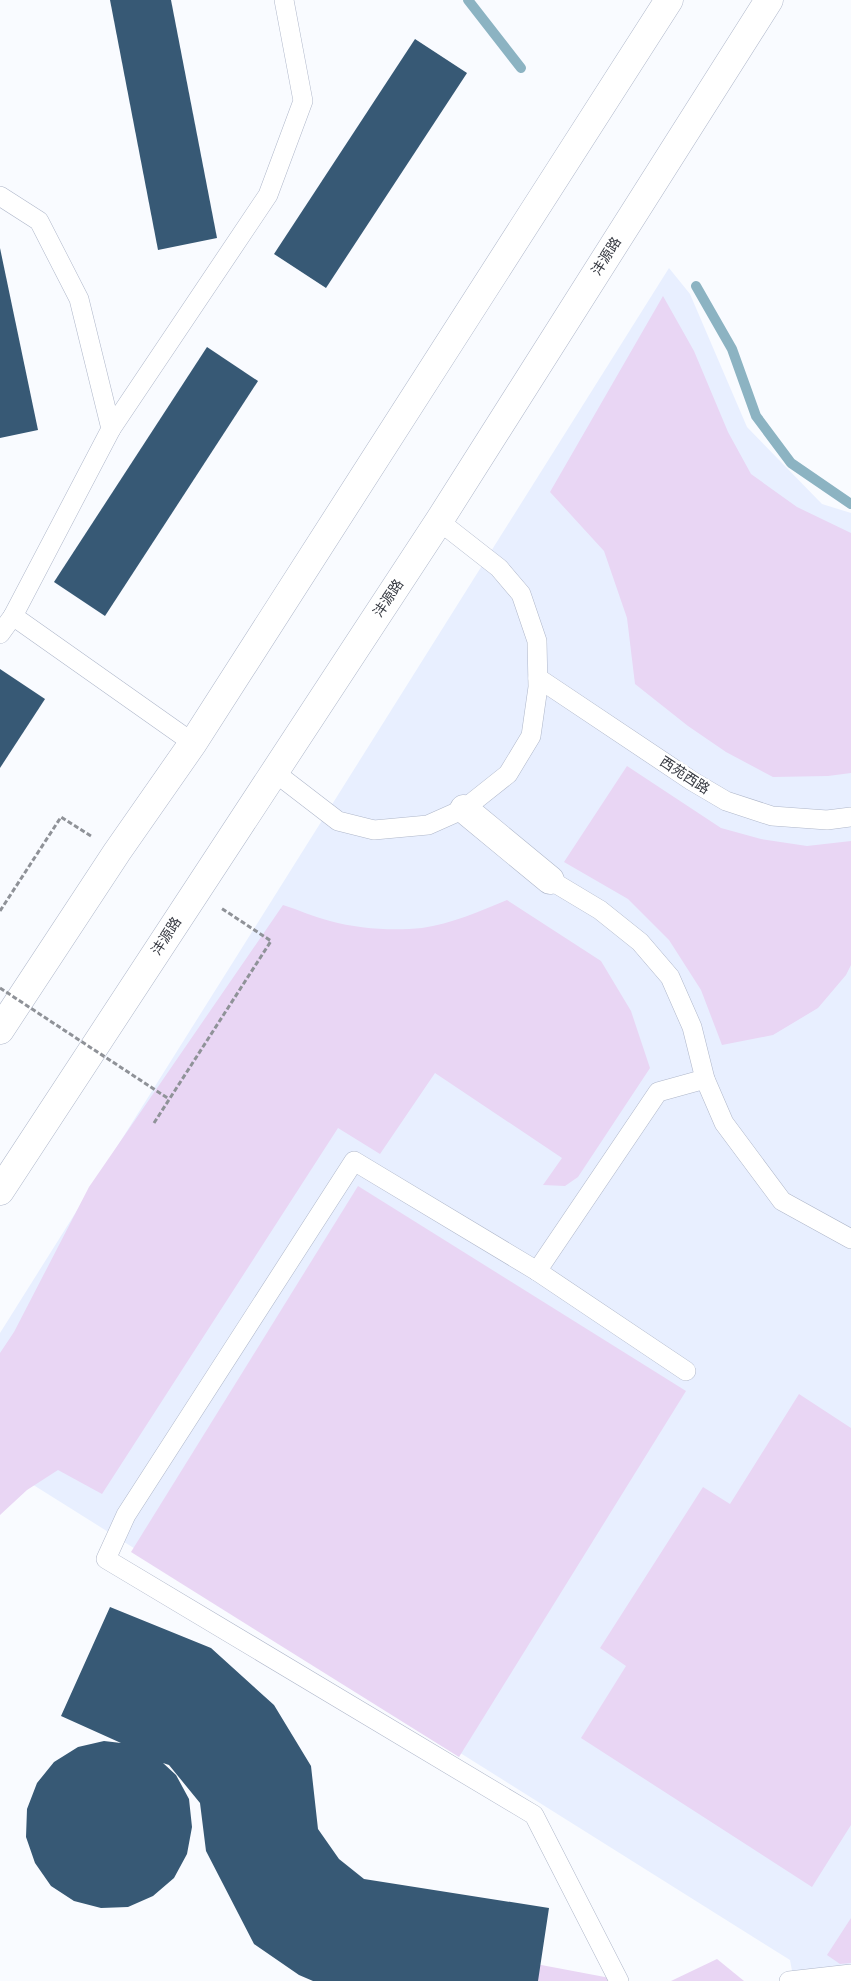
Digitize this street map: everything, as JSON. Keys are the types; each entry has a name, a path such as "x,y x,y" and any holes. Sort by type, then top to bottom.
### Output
{"main road":[{"path":"0,1030 117,852 193,743 669,0"},
{"name":"沣源路","path":"0,1191 439,521 769,0"},
{"path":"464,809 550,880"}],"lane":[{"path":"0,634 13,616 111,430 268,196 303,101 284,0"},
{"path":"0,196 39,221 80,298 111,430"},
{"path":"274,771 338,821 374,830 428,825 464,809 508,774 531,736 538,678 537,642 521,594 499,568 439,521"},
{"path":"13,616 193,743"},
{"name":"西苑西路","path":"538,678 692,781 726,801 772,816 827,820 851,817"},
{"path":"550,880 600,910 640,942 670,977 692,1027 705,1079 724,1123 782,1201 851,1239"},
{"path":"537,1271 658,1092 705,1079"},
{"path":"619,1981 534,1815 106,1558 126,1515 354,1162 537,1271 686,1371"},
{"path":"789,1981 851,1974"}],"path":[{"path":"0,911 61,817"},
{"path":"154,1123 272,941 196,891"},
{"path":"0,988 169,1099"}],"shaded area":[{"path":"669,268 690,294 747,427 822,504 851,513 851,1981 794,1981 790,1960 0,1464 0,1333"},
{"path":"663,296 694,351 728,432 751,474 797,507 851,533 851,773 828,776 773,777 726,752 688,726 635,684 627,618 604,551 550,492"},
{"path":"627,766 721,828 761,839 807,846 851,841 851,965 846,975 818,1008 773,1035 722,1045 701,990 669,940 628,899 564,862"},
{"path":"507,900 601,961 631,1011 650,1068 578,1177 565,1186 543,1185 562,1158 435,1073 380,1154 338,1128 102,1494 58,1470 27,1490 0,1515 0,1353 14,1332 89,1187 283,905 341,924 364,928 399,929 422,928 444,923 465,917"},
{"path":"358,1186 686,1391 459,1757 131,1552"},
{"path":"799,1394 851,1428 851,1825 812,1887 581,1738 626,1666 600,1648 703,1487 730,1504"},
{"path":"851,1918 851,1963 840,1964 827,1955"},
{"path":"717,1959 744,1981 671,1981"},
{"path":"536,1964 626,1981 529,1981"}],"building":[{"path":"110,0 171,0 217,238 158,250"},
{"path":"415,39 467,73 326,288 274,254"},
{"path":"0,248 38,430 0,438"},
{"path":"207,347 258,381 105,616 54,582"},
{"path":"0,669 45,699 0,768"},
{"path":"110,1607 211,1648 274,1705 311,1766 318,1829 339,1859 364,1879 549,1908 538,1981 313,1981 299,1975 254,1944 206,1851 200,1803 169,1765 163,1763 176,1775 189,1799 192,1827 187,1854 174,1878 153,1896 128,1907 101,1908 74,1901 51,1886 35,1863 26,1837 27,1809 37,1783 54,1762 78,1747 104,1741 121,1743 61,1716"}],"waterway":[{"path":"468,0 521,68"},
{"path":"696,286 732,349 756,416 791,463 851,504"}]}
